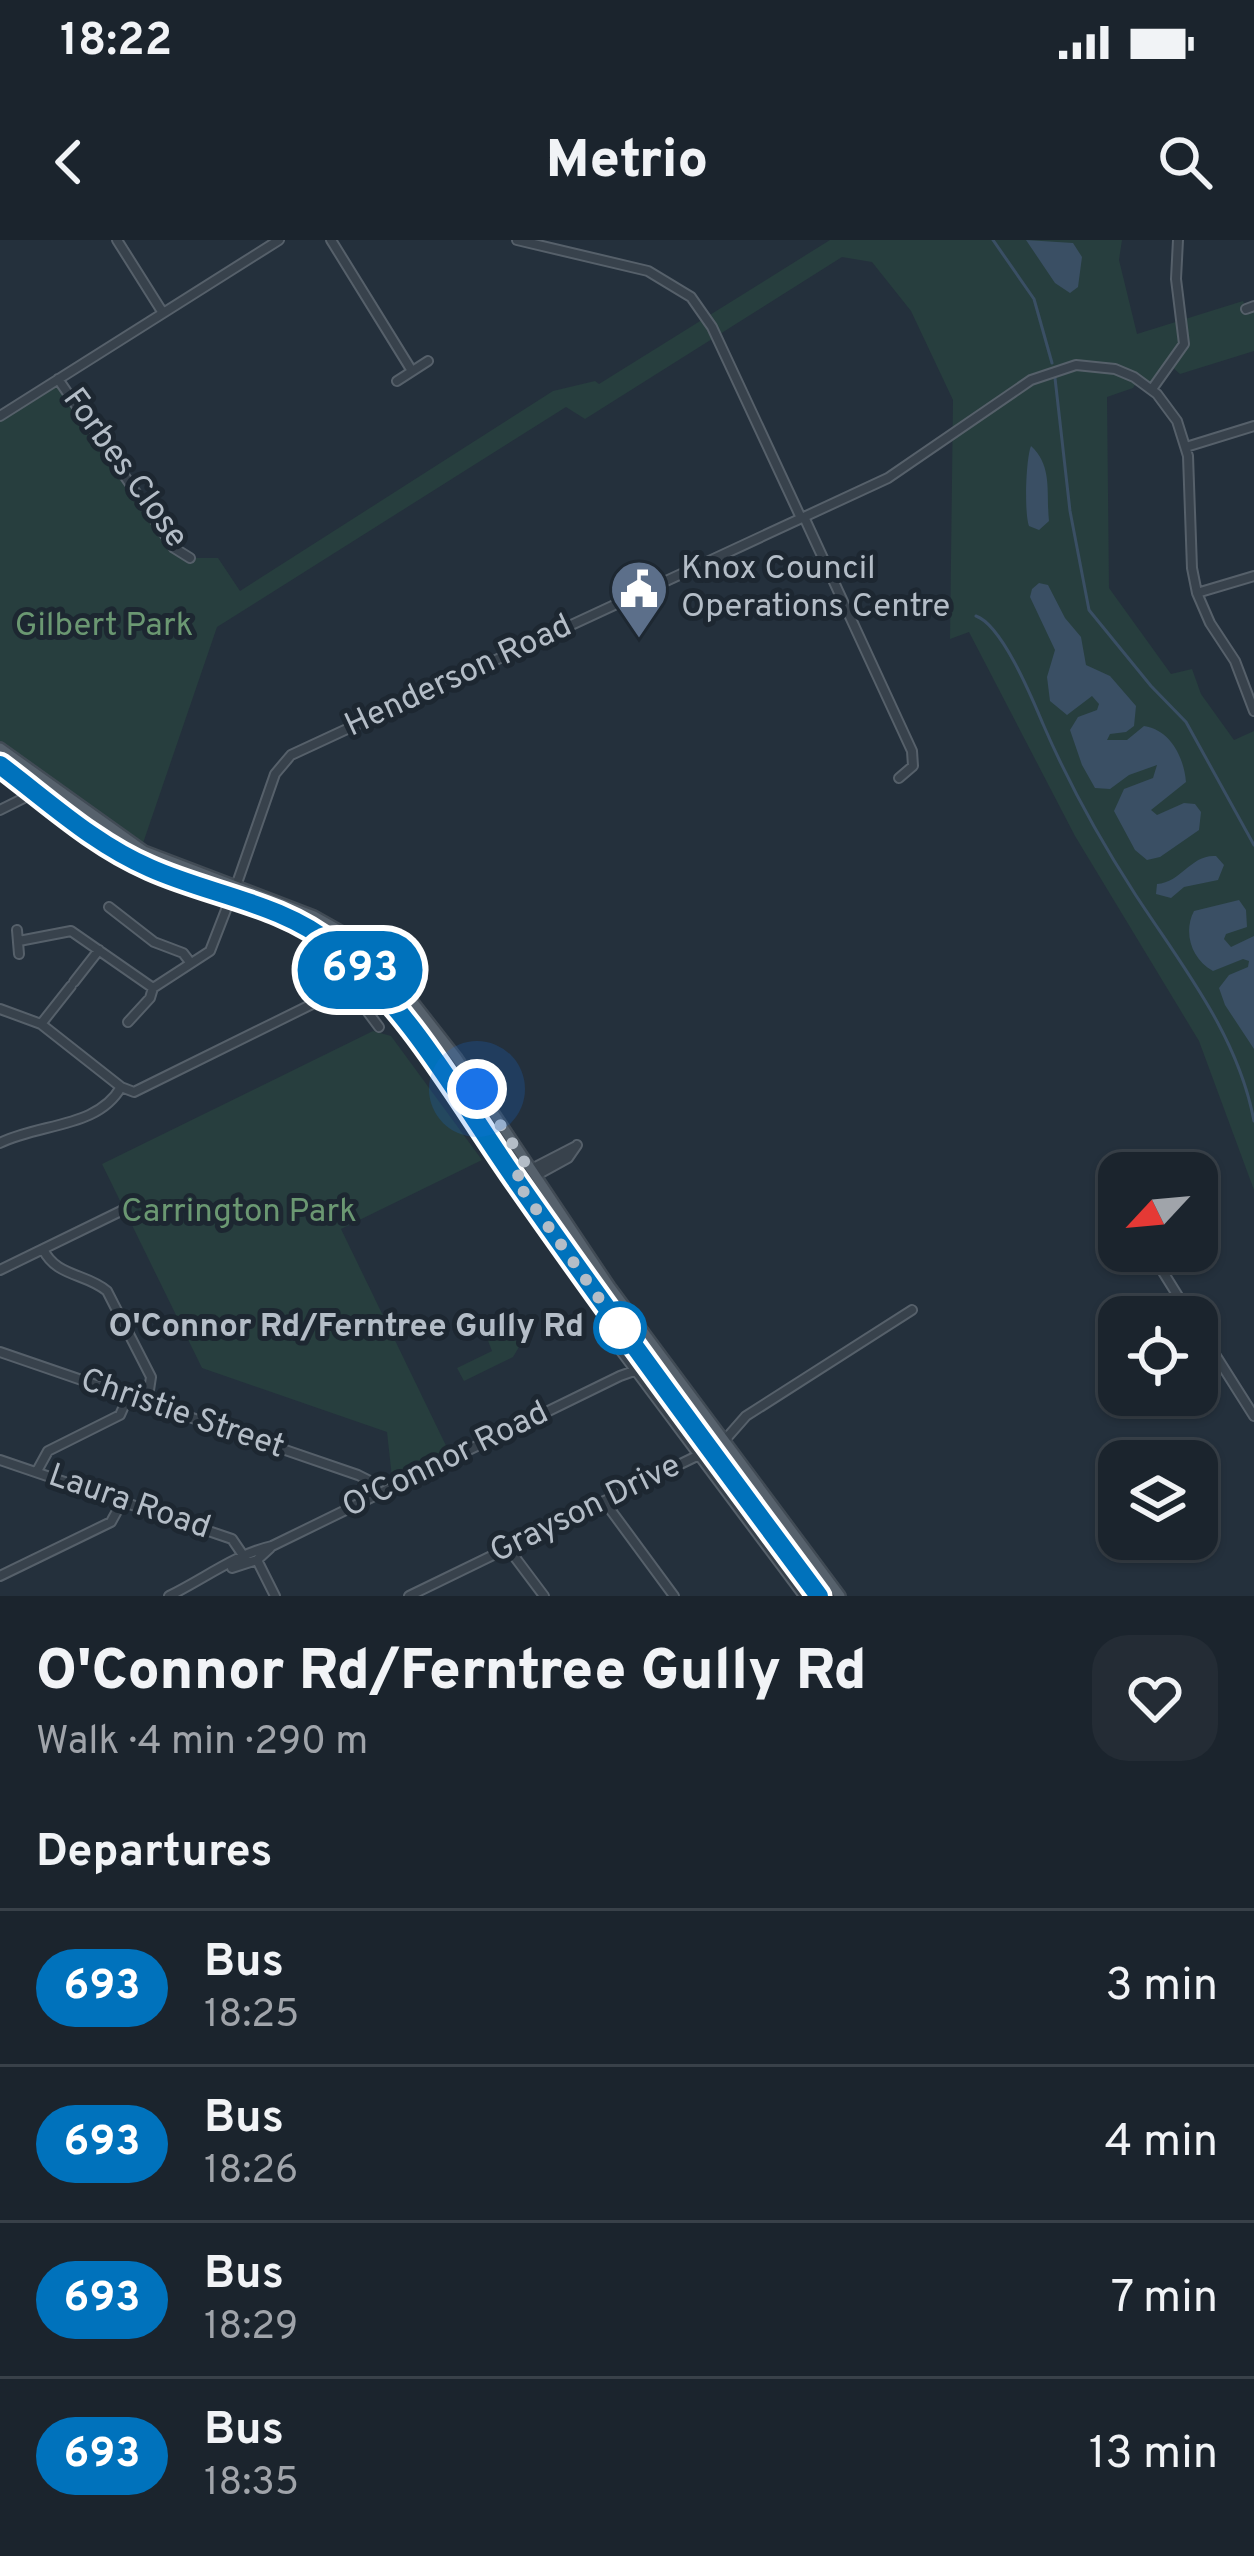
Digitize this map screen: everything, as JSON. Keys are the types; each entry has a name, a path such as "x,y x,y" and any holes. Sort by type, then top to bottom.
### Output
{"main road":[{"path":"0,748 143,851 314,932 367,977 424,1046 644,1361 819,1596"},
{"path":"0,765 129,858 314,916 346,934 384,965 456,1057 660,1356 840,1596"},
{"path":"367,977 384,965"},
{"path":"716,1430 713,1440 721,1463"}],"street":[{"path":"117,240 164,313"},
{"path":"0,416 279,240"},
{"path":"331,240 412,371"},
{"path":"517,240 640,268 667,279 691,297 710,322 912,751 913,766 899,778"},
{"path":"1178,240 1176,279 1184,344 1152,389 1177,421 1186,447 1197,593 1235,661 1254,711"},
{"path":"397,381 428,361"},
{"name":"Henderson Road","path":"128,1022 153,988 212,948 275,774 291,755 896,475 1041,374 1090,364 1115,369 1152,389"},
{"name":"Forbes Close","path":"58,380 174,548 190,558"},
{"path":"1186,447 1254,425"},
{"path":"1197,593 1254,576"},
{"path":"0,810 32,790 40,779"},
{"path":"110,908 190,962"},
{"path":"17,930 19,954"},
{"path":"19,941 71,931 153,988"},
{"path":"41,1024 99,950"},
{"path":"315,951 329,960 379,1028"},
{"path":"0,1009 41,1024 131,1091 367,977"},
{"path":"0,1143 29,1129 83,1118 108,1106 121,1087"},
{"path":"517,1181 578,1145 568,1158 532,1173"},
{"path":"0,1270 124,1210"},
{"path":"43,1249 54,1267 98,1282 107,1291 151,1377 148,1402"},
{"path":"716,1430 746,1416 912,1310"},
{"path":"603,1327 804,1596"},
{"name":"Christie Street","path":"0,1352 363,1478 375,1496"},
{"name":"O'Connor Road","path":"170,1596 660,1356"},
{"path":"1218,1359 1254,1416"},
{"path":"37,1472 46,1453 118,1417 128,1397"},
{"path":"724,1441 746,1416"},
{"name":"Grayson Drive","path":"412,1595 699,1455"},
{"name":"Laura Road","path":"0,1460 232,1538 250,1557"},
{"path":"604,1501 674,1596"},
{"path":"0,1576 111,1522 122,1502"},
{"path":"508,1548 544,1596"},
{"path":"250,1557 275,1596"}],"green space":[{"name":"Gilbert Park","path":"830,240 1122,240 1119,260 1137,334 1243,301 1246,309 1254,306 1254,351 1180,374 1171,366 1152,389 1138,380 1133,388 1107,397 1109,588 1171,674 1192,669 1201,694 1234,740 1254,731 1254,1190 1199,1041 1075,836 969,632 950,639 953,400 911,311 872,262 842,257 585,419 566,407 217,627 141,849 0,748 0,416 58,379 174,548 190,558 218,558 240,591 553,391 599,384"},
{"name":"Carrington Park","path":"373,1031 391,1036 482,1160 341,1229 452,1458 393,1487 387,1432 202,1368 102,1164"},
{"path":"510,1327 519,1347 513,1357 464,1381 457,1368 492,1351 487,1338"}],"water":[{"path":"1026,240 1073,243 1082,257 1078,287 1070,293 1055,283"},
{"path":"1031,446 1043,462 1047,480 1049,521 1039,530 1029,526 1026,509"},
{"path":"1039,583 1048,585 1081,637 1086,665 1110,676 1136,706 1134,726 1110,734 1107,740 1127,740 1144,726 1162,733 1179,755 1186,782 1151,810 1157,815 1184,803 1195,804 1201,812 1199,830 1160,857 1147,860 1135,850 1114,811 1124,789 1153,778 1157,765 1129,775 1110,789 1095,788 1070,730 1078,717 1097,710 1099,704 1092,696 1067,715 1050,701 1047,677 1055,650 1030,597"},
{"path":"1216,856 1224,865 1218,880 1184,887 1171,898 1156,894 1157,884 1200,859"},
{"path":"1239,900 1246,910 1247,927 1224,939 1231,947 1254,936 1254,1049 1219,988 1229,975 1248,967 1249,961 1213,971 1199,960 1189,936 1194,911"}],"waterway":[{"path":"993,240 1034,299 1052,363"},
{"path":"1055,378 1070,511 1089,610 1186,722 1254,845"},
{"path":"976,616 1006,647 1097,832 1222,1030 1254,1121"}],"bus line":[{"name":"693","path":"0,765 121,854 173,878 297,922 349,958 424,1046 648,1366 819,1596"}],"place":[{"name":"Knox Council Operations Centre","path":"639,640"},
{"name":"O'Connor Rd/Ferntree Gully Rd","path":"620,1328"}],"route":[{"path":"477,1089 529,1169 514,1178 620,1328"}]}
